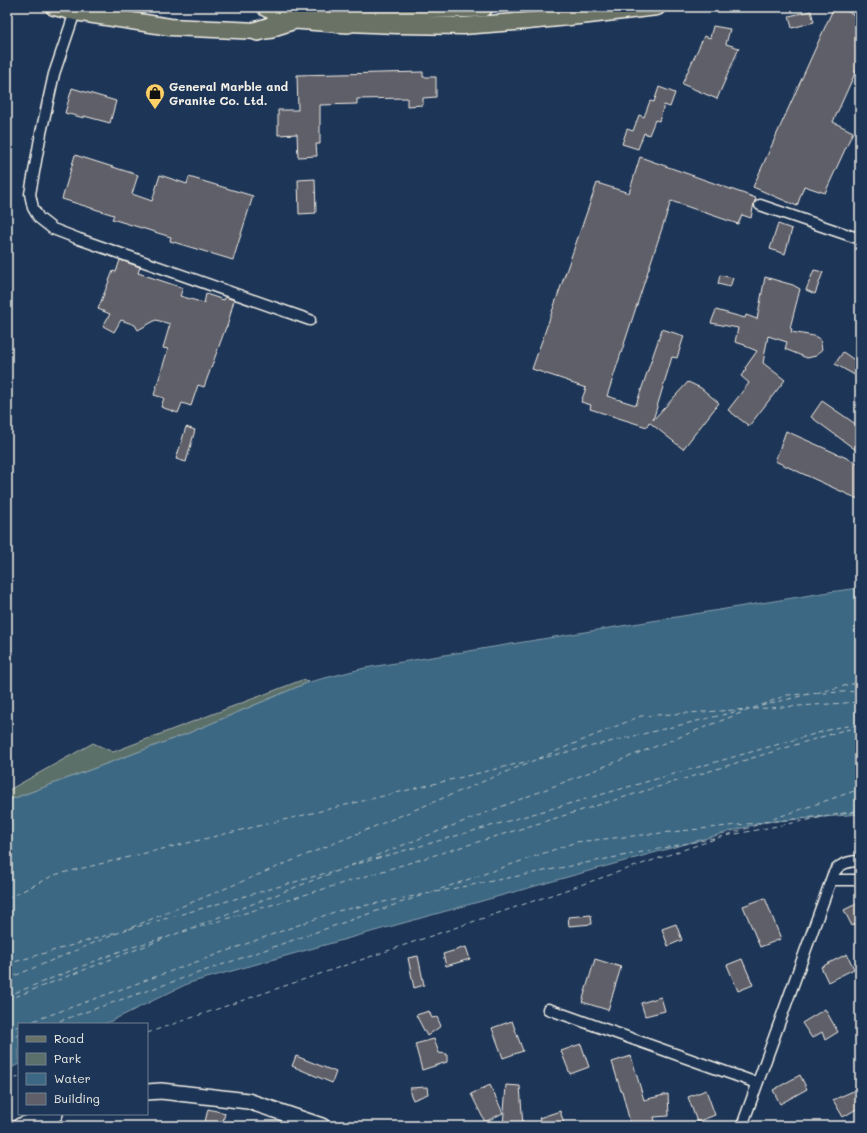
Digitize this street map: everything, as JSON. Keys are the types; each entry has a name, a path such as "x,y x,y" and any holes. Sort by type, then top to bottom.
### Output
{"highway":[{"path":"266,7 295,19"},
{"path":"319,7 351,12"},
{"path":"258,31 295,19 351,12 482,7"}],"main road":[{"path":"54,7 75,12 170,27 258,31 351,12 396,25 463,26 589,16 657,7"},
{"path":"148,1092 161,1091 248,1101 297,1122 322,1126"},
{"path":"20,1126 52,1115"}],"street":[{"path":"75,12 54,74 30,194 33,208 39,218 53,229 79,239 310,320"},
{"path":"760,205 860,239"},
{"path":"742,1126 831,880 832,873 837,867 860,860"},
{"path":"831,880 860,880"},
{"path":"548,1009 757,1083"}],"green space":[{"path":"302,680 309,682 189,733 7,801 7,791 93,743 113,752"}],"water":[{"path":"860,588 860,814 764,822 189,983 107,1023 18,1023 18,1064 7,1070 7,801 189,733 309,682 365,668"}],"building":[{"path":"834,7 839,7 860,18 860,62 833,122 853,132 825,193 804,186 797,206 753,187"},
{"path":"811,11 814,22 792,28 789,16"},
{"path":"713,26 730,29 726,44 739,48 717,99 682,84 704,36 710,38"},
{"path":"423,72 423,77 436,77 436,97 423,98 423,105 407,106 407,98 357,99 357,104 320,105 320,144 316,144 317,156 298,157 297,134 278,135 278,110 298,110 297,75"},
{"path":"659,87 675,93 670,107 664,105 659,121 655,120 649,135 644,133 638,149 622,144 627,129 633,131 639,115 644,117 650,101 654,102"},
{"path":"72,88 116,101 110,123 65,113"},
{"path":"75,155 138,175 132,194 152,201 160,175 187,184 189,177 253,196 233,260 170,241 171,237 112,219 114,215 62,199"},
{"path":"640,157 756,198 751,218 742,215 738,224 671,201 607,396 636,405 662,329 684,336 677,358 672,357 653,420 688,382 701,388 719,403 683,449 649,422 647,427 590,409 591,405 581,402 586,388 532,369 597,183 629,193"},
{"path":"315,179 316,213 299,214 298,180"},
{"path":"778,224 792,229 785,254 770,249"},
{"path":"120,260 140,267 138,273 183,288 180,296 204,303 206,294 224,300 225,297 234,300 227,327 204,387 198,385 191,406 182,403 178,413 161,407 164,398 154,395 168,349 163,348 170,324 156,320 138,330 135,325 121,320 114,332 103,326 110,314 98,309 113,271 116,272"},
{"path":"814,270 823,272 815,294 806,290"},
{"path":"720,275 733,278 730,287 718,284"},
{"path":"765,277 793,285 800,289 790,328 792,329 791,332 814,336 820,339 822,349 816,356 807,358 785,349 787,342 768,336 763,363 785,380 749,426 728,410 749,383 741,376 757,351 735,342 738,328 711,323 716,310 745,318 746,315 757,319"},
{"path":"843,352 860,364 860,378 835,364"},
{"path":"822,401 860,427 860,453 811,417"},
{"path":"186,427 195,430 186,462 176,459"},
{"path":"786,431 860,464 860,500 775,461"},
{"path":"765,898 781,939 760,947 743,906"},
{"path":"860,902 860,921 852,926 844,910"},
{"path":"591,915 592,924 569,926 568,917"},
{"path":"676,924 682,940 668,946 662,929"},
{"path":"466,947 470,959 446,966 443,954"},
{"path":"847,954 854,969 828,982 821,967"},
{"path":"418,956 424,985 414,988 408,958"},
{"path":"595,959 621,967 608,1010 582,1002"},
{"path":"742,959 753,985 738,991 727,965"},
{"path":"661,997 665,1011 645,1016 641,1003"},
{"path":"825,1009 838,1032 825,1040 822,1032 812,1038 802,1023"},
{"path":"429,1011 432,1018 437,1017 441,1026 427,1036 416,1015"},
{"path":"512,1021 523,1051 503,1058 492,1028"},
{"path":"434,1039 439,1053 447,1054 447,1062 422,1070 415,1044"},
{"path":"581,1044 589,1067 570,1074 561,1051"},
{"path":"296,1056 336,1072 332,1083 292,1066"},
{"path":"631,1056 644,1100 668,1094 669,1116 654,1117 656,1125 631,1126 622,1091 612,1062"},
{"path":"800,1075 807,1089 780,1104 773,1090"},
{"path":"490,1085 503,1113 485,1122 471,1094"},
{"path":"506,1085 520,1086 523,1126 503,1126"},
{"path":"427,1087 428,1094 413,1100 410,1093 410,1088"},
{"path":"860,1088 860,1107 843,1117 833,1100"},
{"path":"706,1090 715,1115 697,1122 688,1097"},
{"path":"208,1109 225,1113 222,1126 204,1126"},
{"path":"560,1111 565,1126 542,1126 539,1118"}],"ferry route":[{"path":"816,693 860,682"},
{"path":"7,1000 787,695 860,691"},
{"path":"761,706 809,694"},
{"path":"753,709 860,702"},
{"path":"7,979 641,716 750,709"},
{"path":"538,759 743,710"},
{"path":"350,866 839,727 860,725"},
{"path":"183,932 844,730 860,728"},
{"path":"7,899 54,875 529,761"},
{"path":"764,822 860,789"},
{"path":"28,1023 337,911 860,810"},
{"path":"840,814 860,812"},
{"path":"432,892 576,842 823,816"},
{"path":"727,835 760,824"},
{"path":"148,1033 718,838"},
{"path":"129,929 337,870"},
{"path":"54,1023 423,895"},
{"path":"7,964 118,932"},
{"path":"7,996 123,950 166,937"},
{"path":"7,1030 18,1026"},
{"path":"7,1039 18,1035"},
{"path":"7,1081 18,1077"}],"place":[{"name":"General Marble and Granite Co. Ltd.","path":"155,110"}]}
